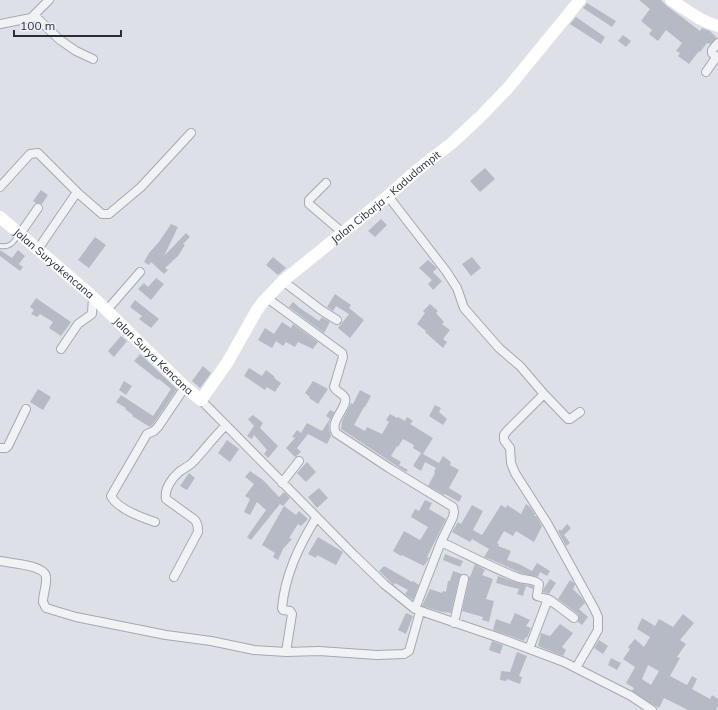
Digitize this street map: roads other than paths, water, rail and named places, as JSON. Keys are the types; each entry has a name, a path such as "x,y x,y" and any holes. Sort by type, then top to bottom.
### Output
{"street":[{"path":"32,16 49,0"},
{"name":"Jalan Cibarja - Kadudampit","path":"201,400 227,364 257,310 283,281 388,196 417,170 452,143 480,117 508,88 580,0"},
{"path":"671,0 698,19 718,26"},
{"path":"0,24 32,16 38,17 60,40 76,51 93,59"},
{"path":"706,72 716,57 712,50 718,43"},
{"path":"0,187 30,154 33,152 38,153 78,193 102,214 108,214 141,187 191,133"},
{"path":"326,183 309,200 309,204 342,232"},
{"path":"38,249 74,196 78,193"},
{"path":"388,196 446,271 456,288 464,308 499,348 520,366 568,419 580,412"},
{"path":"20,234 38,208"},
{"name":"Jalan Suryakencana","path":"0,217 107,310"},
{"path":"107,310 140,272"},
{"path":"283,281 314,306 337,320"},
{"path":"61,349 78,324 92,314 93,297"},
{"path":"0,561 33,567 44,572 46,577 43,600 44,605 46,608 62,613 166,635 211,641 254,650 286,652 319,651 377,655 404,654 409,651 418,611 441,542 453,517 453,507 389,468 336,433 334,426 345,401 344,397 335,390 334,387 343,357 342,353 267,298"},
{"name":"Jalan Surya Kencana","path":"107,310 185,387 201,400"},
{"path":"155,522 122,508 111,496 147,434 154,432 185,387"},
{"path":"544,394 507,431 504,435 504,440 510,448 511,463 515,473 547,523 598,617 598,630 576,668"},
{"path":"201,400 316,518 384,584 418,611 564,662 631,696 652,710"},
{"path":"0,448 6,448 8,446 26,409"},
{"path":"174,577 198,532 198,527 195,520 166,499 165,493 180,471 194,461 212,438 226,425"},
{"path":"282,483 300,461"},
{"path":"286,652 292,614 290,611 283,610 282,608 286,582 303,539 316,518"},
{"path":"441,542 501,572 524,580 536,581 539,584 537,596 548,599 574,618"},
{"path":"454,623 464,579"},
{"path":"529,649 548,599"}],"lane":[{"path":"0,246 5,247 11,245 20,234"}]}
